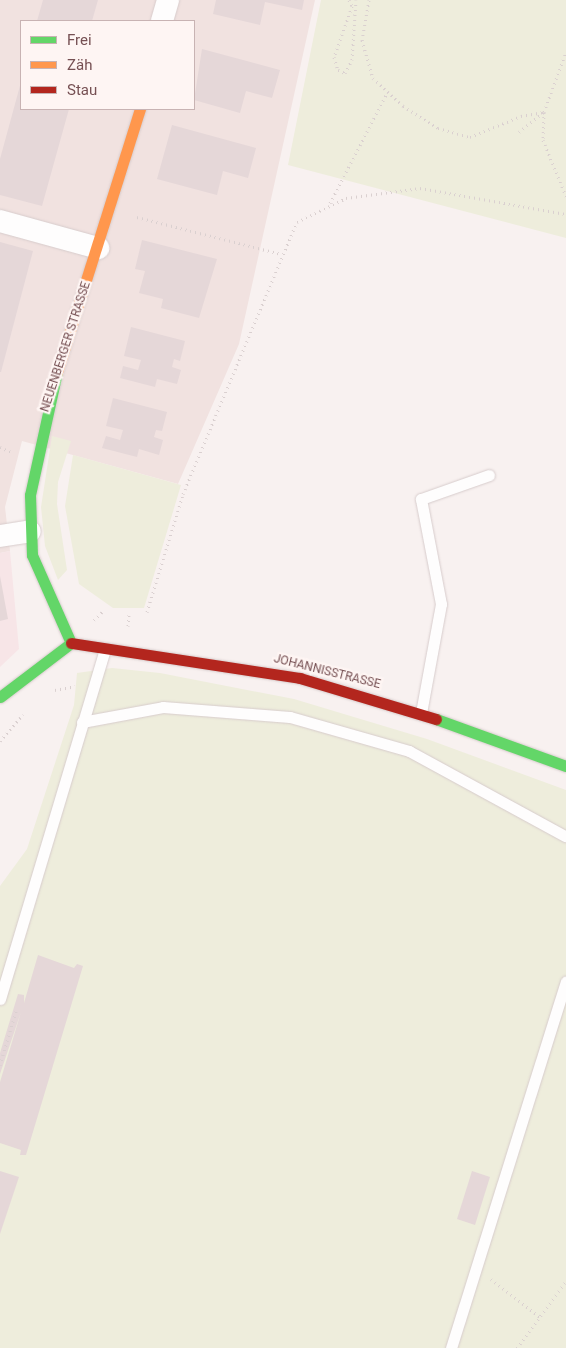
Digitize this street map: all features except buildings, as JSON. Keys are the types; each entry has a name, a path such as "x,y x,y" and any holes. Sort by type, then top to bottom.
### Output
{"street":[{"path":"162,20 168,0"},
{"name":"NEUENBERGER STRASSE","path":"71,643 40,578 30,531 35,460 47,403 98,248 140,110"},
{"path":"0,221 98,248"},
{"path":"0,536 30,531"},
{"path":"0,697 71,643"},
{"name":"JOHANNISSTRASSE","path":"71,643 246,667 421,713 566,766"}],"lane":[{"path":"421,713 441,604 421,498 489,474"},
{"path":"0,999 105,648"},
{"path":"82,722 163,707 299,719 409,751 566,836"},
{"path":"451,1348 566,982"}],"path":[{"path":"349,0 352,6 334,57 338,70 345,73 352,60 356,0"},
{"path":"369,0 362,40 373,78 387,93 438,128 470,137 521,116 544,112"},
{"path":"566,52 544,112 543,140 566,196"},
{"path":"330,203 387,93"},
{"path":"519,132 544,112"},
{"path":"147,612 183,494 281,254 297,222 330,203 420,188 566,214"},
{"path":"137,217 281,254"},
{"path":"0,1065 18,1003"},
{"path":"493,1280 540,1317"},
{"path":"517,1348 566,1281"}],"shaded area":[{"path":"0,0 315,0 239,344 178,484 22,441 5,507 10,551 0,553"},
{"path":"10,551 19,649 0,667 0,553"}],"green space":[{"path":"321,0 566,0 566,238 288,165"},
{"path":"52,436 71,441 58,482 57,504 67,570 58,580 45,546 41,507"},
{"path":"73,455 181,485 144,608 113,608 79,584 65,506"},
{"path":"112,668 160,673 294,699 427,739 566,790 566,1348 0,1348 0,886 27,849 74,705 77,673"}],"traffic: fast":[{"path":"57,372 30,495 32,555 71,643"},
{"path":"0,697 71,643"},
{"path":"436,719 566,766"}],"traffic: slow":[{"path":"57,372 140,110"}],"traffic: jam":[{"path":"71,643 300,678 436,719"}]}
